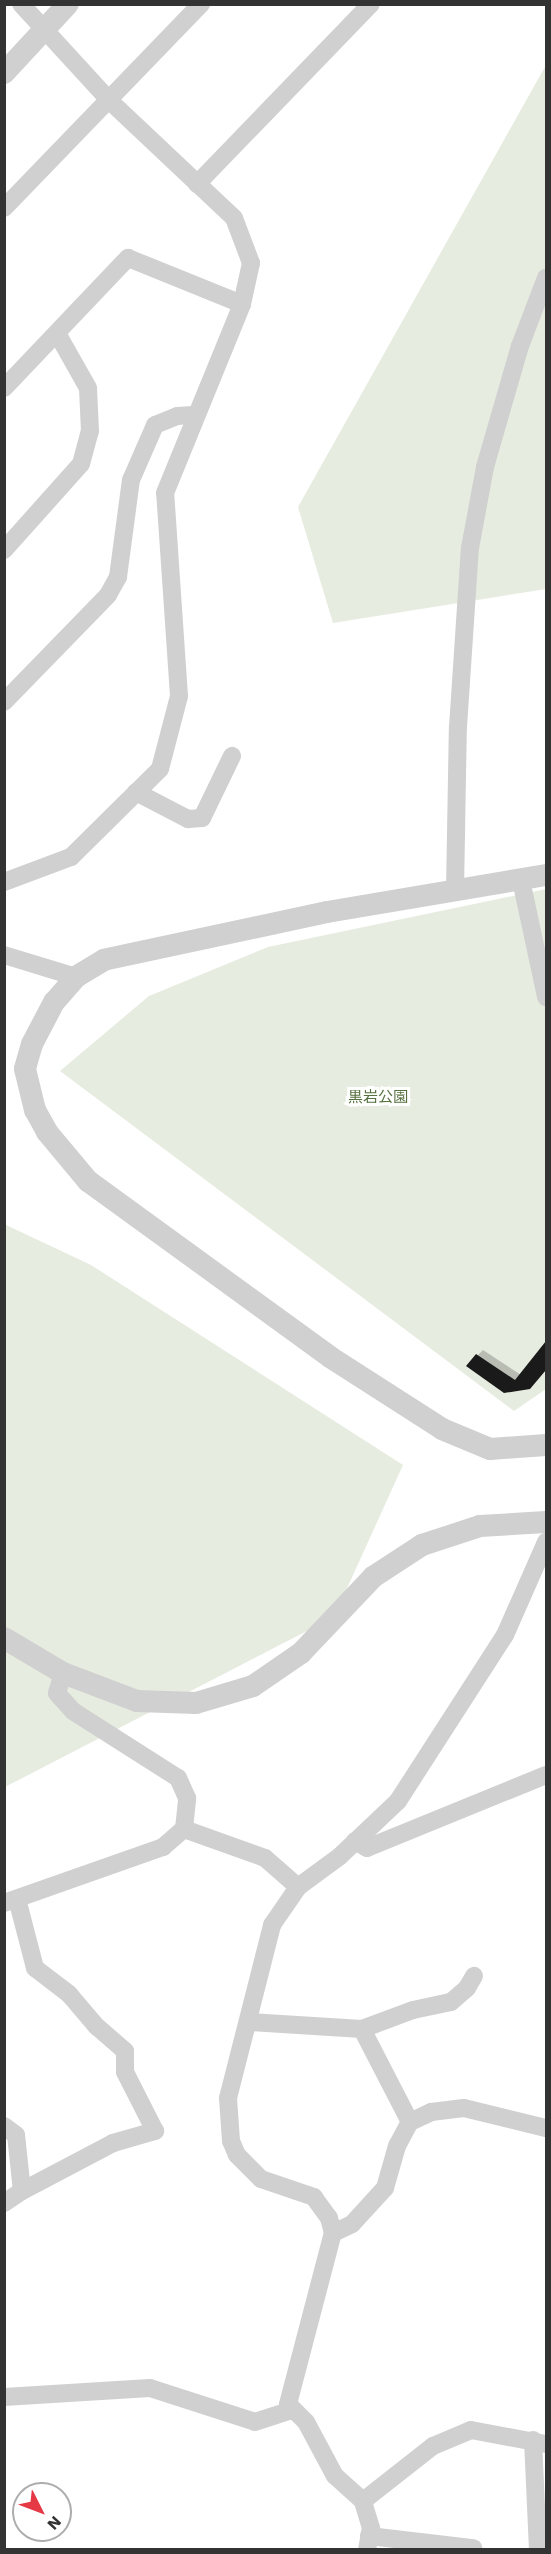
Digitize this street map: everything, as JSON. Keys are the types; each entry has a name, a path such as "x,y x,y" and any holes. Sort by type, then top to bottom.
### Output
{"street":[{"path":"4,882 71,857 160,769 179,696 165,493 193,415 242,304 251,263 234,218 109,100 47,29 21,4"},
{"path":"4,73 68,4"},
{"path":"4,208 201,4"},
{"path":"197,184 371,4"},
{"path":"4,388 58,335 128,258 242,304"},
{"path":"455,891 458,726 470,548 485,467 520,346 546,278"},
{"path":"4,550 81,464 90,430 88,388 58,335"},
{"path":"4,702 108,595 118,577 131,480 155,425 177,416 193,415"},
{"path":"136,792 188,819 202,818 232,756"},
{"path":"546,875 327,912 104,960 76,977 54,1002 32,1044 25,1069 35,1110 47,1132 88,1181 330,1357 442,1429 490,1449 546,1445"},
{"path":"520,880 546,997"},
{"path":"4,955 76,977"},
{"path":"4,1638 63,1673 137,1701 196,1703 253,1686 300,1653 373,1577 422,1545 480,1526 546,1522"},
{"path":"472,2548 368,2543 363,2501 335,2476 306,2422 291,2410 288,2404 333,2233 329,2218 314,2198 261,2179 237,2155 231,2141 228,2098 250,2022 272,1925 298,1887 355,1841 398,1801 505,1635 546,1542"},
{"path":"4,2203 22,2191 113,2143 155,2131 126,2073 125,2051 97,2027 69,1994 35,1968 10,1901 164,1846 184,1829 187,1798 178,1778 73,1711 57,1693 63,1673"},
{"path":"355,1841 367,1848 546,1774"},
{"path":"184,1829 265,1858 298,1887"},
{"path":"250,2022 362,2029 413,2010 451,2002 467,1988 474,1976"},
{"path":"362,2029 410,2122"},
{"path":"333,2233 352,2224 385,2188 397,2146 410,2122 431,2112 464,2108 546,2128"},
{"path":"4,2126 16,2135 22,2191"},
{"path":"4,2397 150,2388 255,2422 291,2410"},
{"path":"363,2501 433,2446 471,2430 540,2442 538,2550"}],"green space":[{"path":"546,65 546,589 333,623 298,507"},
{"name":"黒岩公園","path":"546,889 546,1389 514,1411 60,1071 149,996 268,947"},
{"path":"4,1224 91,1265 403,1465 334,1617 5,1787"}],"building":[{"path":"546,1341 546,1370 530,1389 504,1393 466,1366 476,1354 515,1380"}]}
